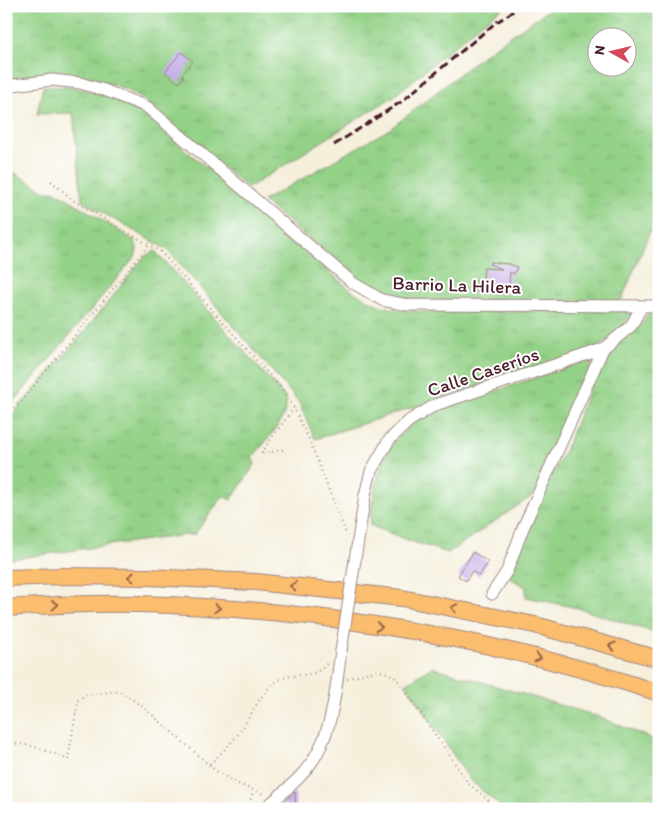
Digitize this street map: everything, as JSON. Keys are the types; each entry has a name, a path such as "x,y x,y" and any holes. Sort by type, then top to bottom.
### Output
{"highway":[{"path":"6,578 63,576 147,577 256,582 402,598 535,625 659,659"},
{"path":"6,608 137,604 225,608 315,617 485,646 563,664 659,693"}],"street":[{"name":"Barrio La Hilera","path":"6,86 52,80 80,83 128,98 147,107 354,283 370,294 393,303 408,305 659,306"},
{"name":"Calle Caseríos","path":"336,654 355,560 365,495 371,471 389,440 409,421 435,405 603,349 631,326 642,306"},
{"name":"Calle Caseríos","path":"492,594 507,571 523,528 603,349"},
{"path":"264,809 278,804 304,772 320,748 327,730 336,681 336,654"}],"path":[{"path":"51,181 80,205 161,252 281,388 294,408 310,442 348,538"},
{"path":"6,415 24,398 149,245"},
{"path":"283,450 260,454 294,408"},
{"path":"210,764 225,750 241,730 265,693 274,683 285,678 307,676 319,671 336,654"},
{"path":"336,681 378,670 390,673 400,683 469,784 499,809"},
{"path":"6,744 18,743 34,747 68,760 78,700 85,695 115,690 124,692 216,771 278,804"},
{"path":"247,809 252,796 252,790"}],"green space":[{"path":"6,6 505,6 394,96 248,188 150,105 127,90 106,82 78,77 49,76 6,80"},
{"path":"554,6 659,6 659,209 621,301 420,300 383,295 365,286 263,201 390,129 490,50"},
{"path":"43,86 71,87 103,94 135,107 351,290 379,305 396,309 428,312 633,311 626,323 616,333 594,349 315,439 298,401 168,250 82,201 73,113 37,114"},
{"path":"6,168 43,190 57,192 135,241 137,249 135,257 6,411"},
{"path":"155,251 286,398 284,413 269,437 252,458 255,464 231,500 223,496 195,534 6,560 6,422 80,337 145,256"},
{"path":"649,313 659,313 659,634 578,608 526,597 526,587 510,578 533,513 566,448 595,374 606,355 615,345 641,325"},
{"path":"594,359 535,494 448,553 404,539 370,525 373,498 384,460 398,438 417,421 448,406"},
{"path":"432,667 600,717 659,742 659,809 504,809 470,780 406,684"}],"building":[{"path":"181,52 193,61 182,75 184,77 179,83 165,72"},
{"path":"490,262 517,267 514,274 510,272 507,294 476,292 476,280 483,280 484,268 502,269 489,264"},
{"path":"473,552 488,562 479,576 472,571 466,581 458,576"},
{"path":"295,792 296,809 285,809 284,802"}],"railway":[{"path":"334,145 401,102 494,24 521,6"}]}
